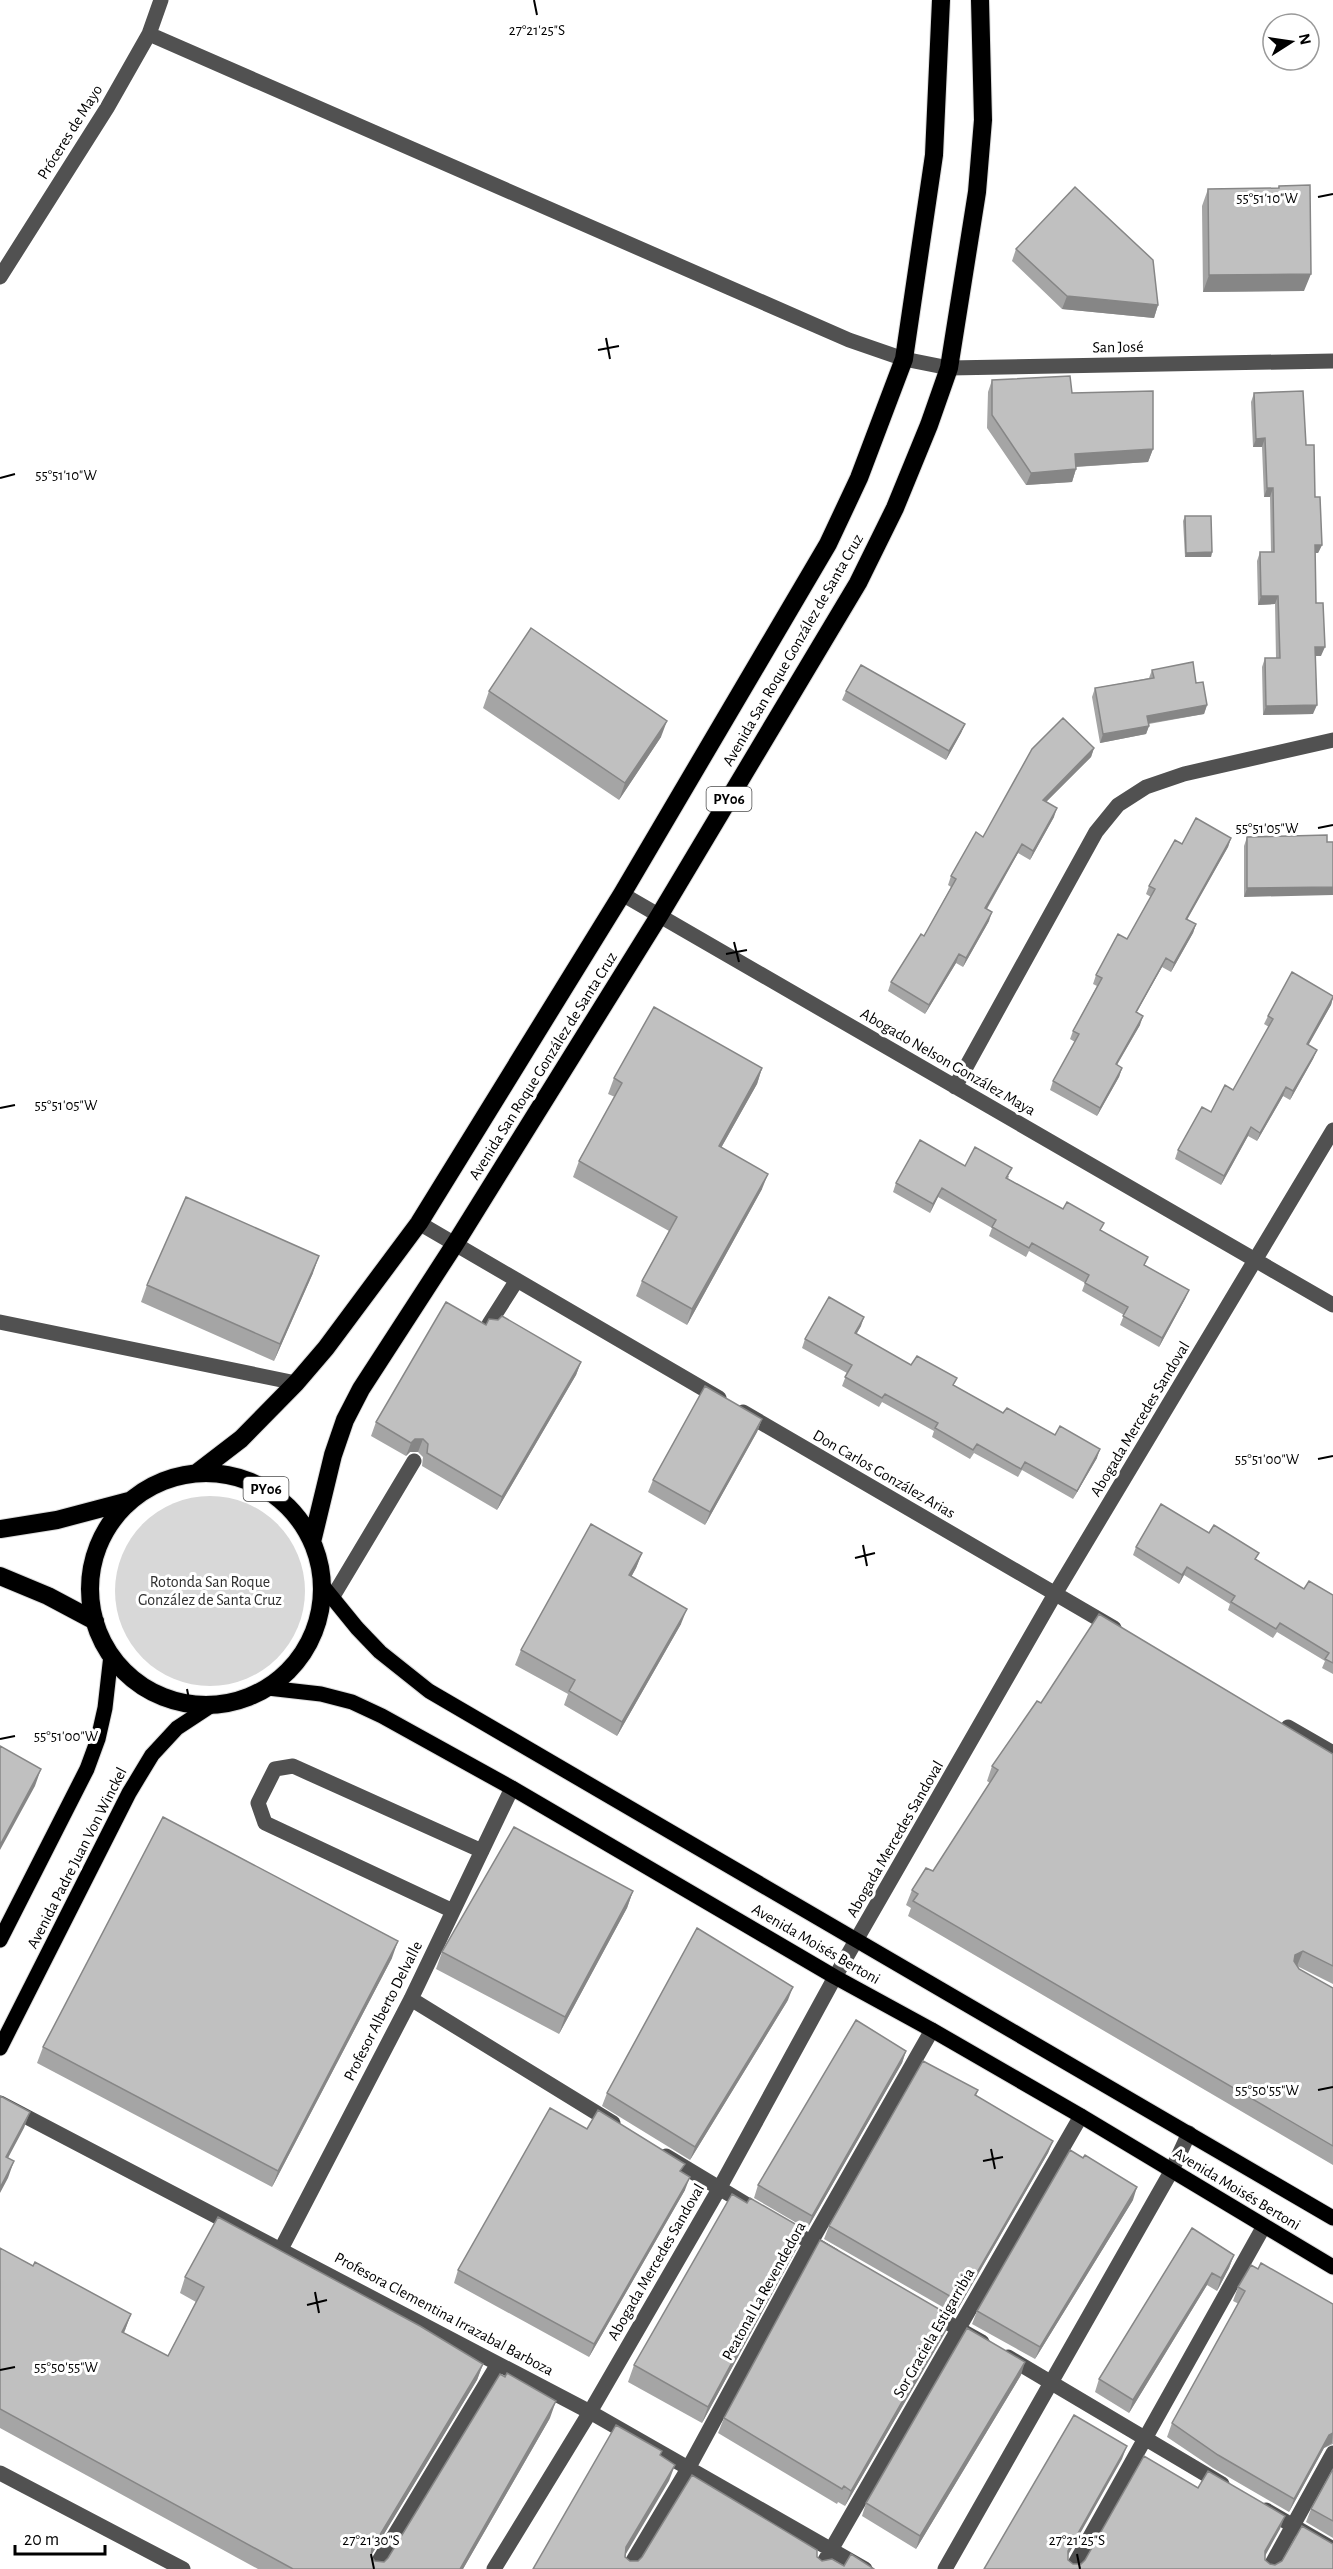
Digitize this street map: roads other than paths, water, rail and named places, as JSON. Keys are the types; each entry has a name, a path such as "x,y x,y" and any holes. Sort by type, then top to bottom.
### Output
{"highway":[{"name":"Avenida San Roque González de Santa Cruz","path":"198,1472 241,1439 296,1383 326,1348 419,1223 622,894 828,544 859,478 904,359 934,155 941,0"},
{"name":"Avenida San Roque González de Santa Cruz","path":"312,1542 333,1455 345,1420 361,1389 455,1244 659,916 858,583 895,508 929,425 949,368 977,192 983,120 980,0"},
{"name":"PY06","path":"198,1472 214,1472 244,1478 273,1493 296,1515 312,1542 327,1591 309,1644 291,1669 268,1688 250,1697 212,1705 178,1702 163,1697 134,1680 111,1655 95,1621 90,1584 97,1547 116,1515 129,1501 161,1481 198,1472"},
{"name":"PY06","path":"0,1529 57,1520 129,1501"},
{"path":"0,1576 48,1596 95,1621"}],"main road":[{"name":"Avenida Moisés Bertoni","path":"327,1591 357,1628 381,1652 429,1691 1333,2218"},
{"name":"Avenida Padre Juan Von Winckel","path":"0,1940 87,1769 98,1739 105,1708 111,1655"},
{"name":"Avenida Moisés Bertoni","path":"268,1688 321,1694 352,1702 382,1716 512,1788 835,1977 1082,2116 1333,2267"},
{"name":"Avenida Padre Juan Von Winckel","path":"0,2048 129,1793 146,1764 177,1728 212,1705"}],"street":[{"name":"Próceres de Mayo","path":"0,277 107,108 148,34 161,0"},
{"name":"San José","path":"148,34 849,340 904,359 949,368 1333,361"},
{"path":"955,1086 1096,832 1118,805 1146,787 1184,774 1333,740"},
{"name":"Abogado Nelson González Maya","path":"622,894 1333,1305"},
{"name":"Abogada Mercedes Sandoval","path":"494,2569 590,2412 719,2189 835,1977 1056,1594 1333,1130"},
{"name":"Don Carlos González Arias","path":"419,1223 1127,1635"},
{"path":"489,1324 517,1280"},
{"path":"0,1322 296,1383"},
{"path":"327,1591 414,1461"},
{"path":"1271,1718 1333,1753"},
{"path":"453,1911 265,1823 258,1803 274,1768 293,1766 482,1851"},
{"name":"Profesor Alberto Delvalle","path":"281,2249 411,1999 512,1788"},
{"path":"411,1999 629,2134"},
{"name":"Peatonal La Revendedora","path":"628,2569 689,2467 811,2242 932,2030"},
{"name":"Profesora Clementina Irrazabal Barboza","path":"0,2103 590,2412 864,2569"},
{"name":"Sor Graciela Estigarribia","path":"820,2569 957,2328 1082,2116"},
{"path":"945,2569 1172,2170 1189,2133"},
{"path":"649,2146 850,2265"},
{"path":"1072,2569 1264,2226"},
{"path":"918,2305 1051,2381 1144,2439 1233,2490"},
{"path":"374,2569 498,2364"},
{"path":"1269,2569 1333,2452"},
{"path":"0,2473 183,2569"},
{"path":"1253,2502 1333,2549"}],"park label":[{"name":"Rotonda San Roque González de Santa Cruz","path":"210,1591"}]}
